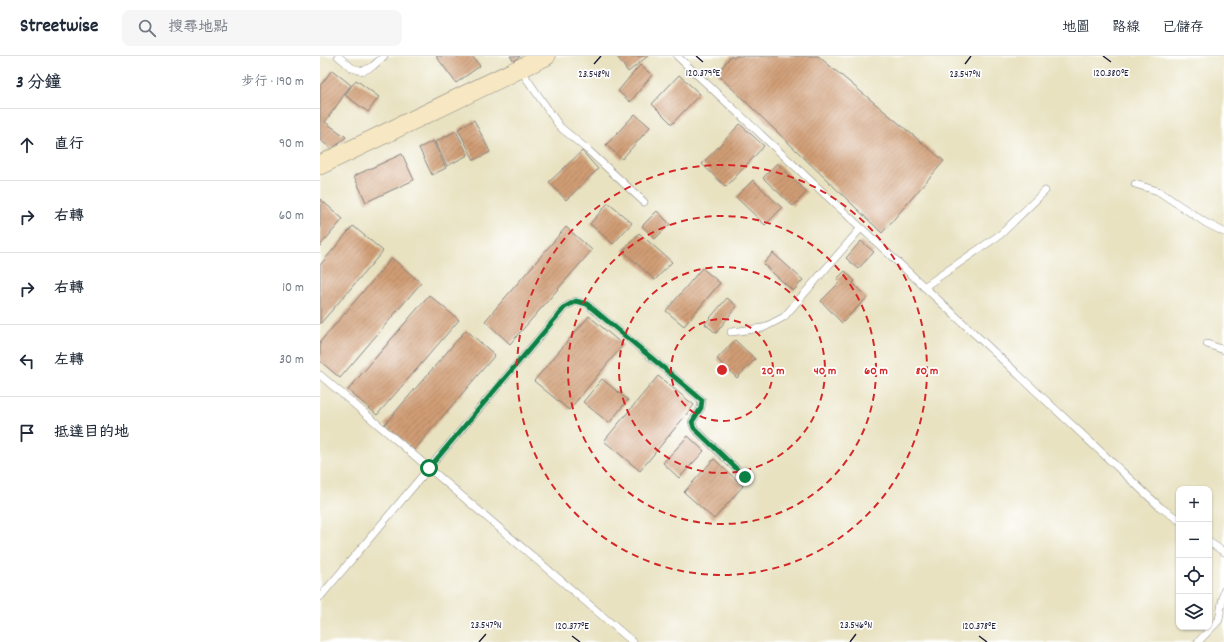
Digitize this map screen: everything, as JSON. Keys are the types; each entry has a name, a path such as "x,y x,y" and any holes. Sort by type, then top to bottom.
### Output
{"street":[{"path":"322,162 546,56"}],"lane":[{"path":"338,56 352,68 363,71 384,56"},
{"path":"678,56 1160,507 1176,518"},
{"path":"520,69 560,127 588,150 644,202"},
{"path":"1135,184 1158,191 1206,223 1224,232"},
{"path":"924,287 1002,234 1045,191"},
{"path":"731,332 763,328 784,317 861,228"},
{"path":"320,597 565,307 576,301 587,304 702,400 701,408 692,422 694,428 745,477"},
{"path":"1207,344 1224,350"},
{"path":"320,375 633,642"},
{"path":"1212,544 1224,552"},
{"path":"1198,642 1222,619 1224,591"}],"building":[{"path":"436,56 472,56 480,66 456,83"},
{"path":"510,56 520,56 514,61"},
{"path":"617,56 648,56 628,72"},
{"path":"731,56 734,58 736,56 818,56 944,161 882,233 717,74"},
{"path":"640,65 652,75 630,102 618,91"},
{"path":"332,70 351,85 325,122 346,137 332,149 320,140 320,86"},
{"path":"679,75 700,94 672,124 652,104"},
{"path":"356,80 379,97 368,112 345,95"},
{"path":"635,114 650,127 622,159 606,145"},
{"path":"474,120 490,152 474,160 458,129"},
{"path":"740,124 764,146 726,187 702,164"},
{"path":"456,131 468,155 447,166 435,142"},
{"path":"433,141 446,168 432,175 419,148"},
{"path":"582,151 598,169 566,200 549,182"},
{"path":"402,154 414,180 366,202 354,176"},
{"path":"777,163 807,192 793,206 763,178"},
{"path":"753,180 782,208 765,225 736,197"},
{"path":"320,199 343,219 320,246"},
{"path":"608,203 632,223 613,244 590,224"},
{"path":"657,211 670,224 655,239 642,226"},
{"path":"353,226 383,251 320,324 320,265"},
{"path":"566,227 592,250 510,344 485,321"},
{"path":"639,233 672,262 655,280 623,251"},
{"path":"861,241 874,252 858,269 846,258"},
{"path":"773,253 803,280 793,291 763,264"},
{"path":"392,258 421,283 340,378 320,361 320,342"},
{"path":"702,268 720,283 684,326 666,311"},
{"path":"845,271 855,281 853,283 867,298 842,323 821,301 840,282 837,279"},
{"path":"429,295 459,320 377,415 348,390"},
{"path":"727,298 737,306 716,333 705,324"},
{"path":"589,316 623,345 569,410 534,381"},
{"path":"466,330 495,355 414,450 384,425"},
{"path":"735,340 755,359 737,378 717,359"},
{"path":"658,376 694,405 640,471 604,441"},
{"path":"602,379 628,400 609,423 583,402"},
{"path":"688,436 704,451 679,478 663,463"},
{"path":"714,459 743,486 714,519 684,492"}],"route":[{"path":"429,468 565,307 576,301 587,304 702,400 701,408 692,422 694,428 745,477"}]}
